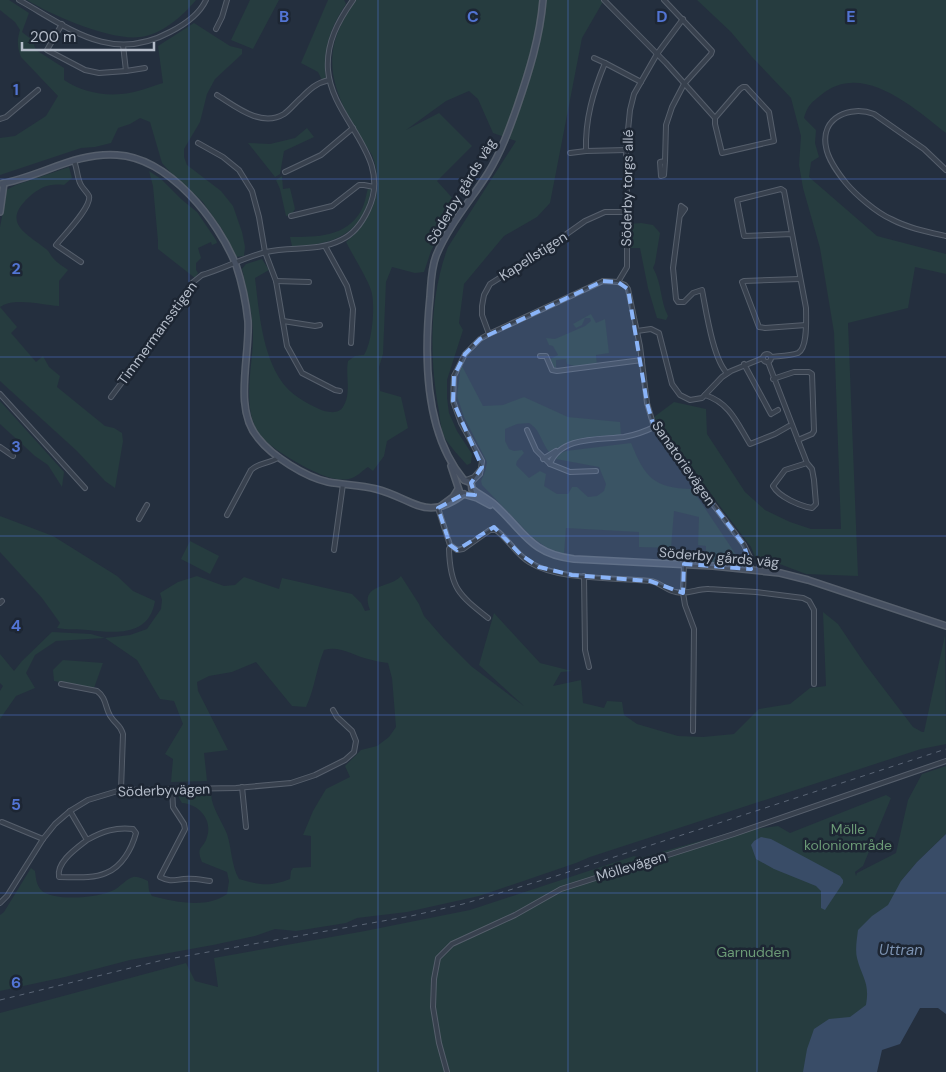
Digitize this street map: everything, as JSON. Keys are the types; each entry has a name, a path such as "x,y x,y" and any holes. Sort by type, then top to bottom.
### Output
{"main road":[{"name":"Söderby gårds väg","path":"467,481 442,445 434,412 427,354 427,324 433,265 445,238 489,172 502,147 528,75 538,38 544,0"},
{"path":"0,212 2,184 87,157 119,155 153,165 167,174 185,189 200,206 219,234 235,264 243,292 248,321 245,408 249,424 254,433 265,446 312,476 327,481 384,491 426,508 438,508 447,506 472,490 467,481 438,508"},
{"name":"Söderby gårds väg","path":"448,456 458,488 465,494 500,510"},
{"name":"Söderby gårds väg","path":"472,490 500,510 535,546 552,556 574,559 751,569 780,573 808,580 946,626"}],"street":[{"path":"18,0 86,38 123,45 151,41 180,27 194,16 206,0"},
{"path":"216,29 222,18 227,0"},
{"path":"291,216 332,206 359,185 364,184 374,187 371,162 338,105 329,80 328,61 330,43 335,28 352,0"},
{"path":"604,0 657,54 715,118"},
{"path":"664,0 712,51 684,84 668,116 664,160"},
{"name":"Söderby torgs allé","path":"618,282 627,267 626,150 630,110 634,94 657,54 683,19"},
{"path":"62,24 47,50 85,70 99,73 145,68"},
{"path":"123,45 126,71"},
{"path":"594,58 641,82"},
{"path":"586,151 588,116 592,95 604,63"},
{"path":"217,95 252,116 273,118 288,111 314,85 329,80"},
{"path":"746,87 769,112 774,141 722,153 714,124 715,118 740,89 746,87"},
{"path":"0,119 6,117 38,90"},
{"path":"946,170 924,150 874,114 856,110 842,114 836,118 827,130 825,146 831,163 847,184 890,219 946,236"},
{"path":"285,172 321,155 353,128"},
{"path":"198,143 223,157 239,170 252,191 265,252 276,281 287,346 302,372 340,391"},
{"path":"570,153 626,150"},
{"path":"74,160 79,181 89,200 84,211 56,245 81,262"},
{"name":"Timmermansstigen","path":"111,397 175,311 192,283 202,275 265,252 325,246 340,241 358,227 370,207 374,187"},
{"path":"637,331 654,330 658,333 672,384 680,395 690,400 700,399 727,373 744,364 762,358 764,355 767,354 771,357 801,351 804,344 806,308 784,189 737,200 744,236 792,234"},
{"name":"Kapellstigen","path":"489,334 482,315 482,306 484,295 490,284 544,250 585,221 605,212 626,212"},
{"path":"680,216 673,268 676,299 678,302 684,302 693,293 702,290 707,317 718,355 722,368 727,373"},
{"path":"325,246 346,286 353,309 351,343"},
{"path":"800,278 744,280 742,283 761,328 806,325"},
{"path":"276,281 309,282"},
{"path":"467,481 474,477 482,467 479,454 457,415 453,401 453,383 458,366 465,354 480,339 489,334 603,281 618,282"},
{"name":"Sanatorievägen","path":"618,282 625,285 628,289 642,360 646,403 654,428 744,546 750,557 751,569"},
{"path":"283,321 315,326 320,325"},
{"path":"540,356 546,356 552,370 557,371 642,360"},
{"path":"768,362 771,357"},
{"path":"762,358 765,362 768,362 807,463 812,469 816,504 812,508 785,497 774,489 773,486 784,470 807,463"},
{"path":"744,364 771,414 778,410"},
{"path":"774,379 794,372 809,372 812,374 814,431 812,434 798,440"},
{"path":"0,394 85,488"},
{"path":"705,395 715,398 727,407 750,444 789,426"},
{"path":"543,459 576,443 624,437 654,428"},
{"path":"527,430 536,450 550,464 570,472 596,471"},
{"path":"0,447 13,456"},
{"path":"550,464 557,451"},
{"path":"227,515 251,470 255,466 273,461 279,456"},
{"path":"334,550 343,484"},
{"path":"139,519 146,504"},
{"path":"438,508 451,546 454,549 461,550 490,530 496,530 534,565 567,575 650,580 673,592 683,593 702,588 803,598 809,601 814,610 814,684"},
{"path":"451,546 449,549 450,570 460,592 464,599 488,618"},
{"path":"684,565 683,593 685,605 694,629 693,731"},
{"path":"584,576 585,650 589,667"},
{"path":"61,684 98,691 104,698 110,716 121,726 123,734 121,790"},
{"name":"Söderbyvägen","path":"0,903 7,896 43,839 55,824 70,811 88,800 121,790 242,788 288,783 315,775 345,760 354,752 356,741 352,731 337,717 333,710"},
{"name":"Möllevägen","path":"447,1072 439,1043 433,1007 434,979 438,958 452,944 514,915 561,889 734,834 946,761"},
{"path":"242,788 246,827"},
{"path":"172,789 174,807 185,829 160,877 168,881 184,879 210,881"},
{"path":"70,811 87,840"},
{"path":"2,822 43,839"},
{"path":"122,828 133,829 136,833 127,855 108,873 59,877 60,867 65,860 87,840 98,834 122,828"}],"highlighted area":[{"path":"603,281 618,282 628,289 647,403 654,427 744,545 751,569 684,564 683,593 650,581 572,575 539,567 521,555 494,527 457,550 450,545 438,508 464,494 475,495 471,483 482,467 453,401 454,376 465,354 480,339 526,316"}],"green space":[{"path":"0,0 9,0 29,13 22,32 32,40 36,50 64,68 64,80 91,92 106,94 126,93 163,83 158,46 194,23 230,46 242,49 242,54 215,79 207,94 200,122 184,149 184,157 187,165 221,191 233,206 242,232 245,247 244,256 236,257 222,229 202,201 162,163 150,122 140,118 118,128 111,143 81,148 0,175 0,138 15,136 46,116 58,96 21,57 18,44 20,30 15,22 0,10"},
{"path":"27,0 196,0 185,12 164,29 140,37 128,37 113,35 82,26"},
{"path":"250,0 279,0 253,49 231,40"},
{"path":"328,0 344,0 346,4 329,39 325,67 326,78 322,80 318,72 301,63"},
{"path":"355,0 604,0 582,38 550,203 537,217 504,236 464,284 459,323 463,330 447,380 447,398 449,413 457,431 472,454 471,463 467,465 445,438 440,421 432,349 437,287 448,247 516,141 493,133 478,99 469,91 446,101 406,130 439,113 472,146 437,181 456,202 456,212 441,232 431,251 424,272 415,273 392,267 386,282 383,354 379,367 380,391 401,397 408,428 387,441 384,456 373,471 368,467 354,477 341,480 324,476 296,462 266,442 257,431 250,409 249,397 253,348 252,319 242,269 246,264 262,259 269,270 255,278 262,332 270,359 282,382 294,394 319,409 332,412 341,410 346,402 348,390 348,361 355,356 364,355 367,350 373,317 371,289 346,242 363,224 369,214 377,192 378,180 372,155 345,110 334,78 332,62 334,45 340,27"},
{"path":"697,0 946,0 946,133 919,112 887,92 870,85 853,83 837,86 821,95 810,105 804,118 816,130 815,143 819,157 811,162 809,177 877,236 946,254 946,274 915,267 908,308 848,323 858,576 806,574 777,563 756,559 751,547 654,417 674,402 706,409 707,434 745,492 765,510 790,522 811,529 841,529 834,332 820,248 803,188 799,165 801,136 791,98 731,32"},
{"path":"307,128 314,137 284,151 280,174 275,177 248,143 270,144 295,138"},
{"path":"69,167 72,178 64,185 45,186 37,191 21,206 17,214 17,221 24,232 68,270 59,281 59,306 13,302 0,307 0,227 6,190"},
{"path":"149,171 161,179 197,212 216,240 217,243 212,245 211,242 198,248 201,258 196,263 198,273 195,278 158,249 153,186"},
{"path":"282,176 283,189 290,188 295,209 291,215 286,216 276,180"},
{"path":"368,188 371,190 361,217 344,234 333,240 320,243 292,246 290,237 330,234 339,231 355,220 361,211"},
{"path":"629,224 653,225 660,233 653,268 668,316 666,320 657,318 648,288 640,248 630,248"},
{"path":"0,307 17,327 11,333 36,362 43,356 49,367 60,376 57,387 105,426 114,428 122,433 123,441 115,488 105,481 77,451 0,381"},
{"path":"591,314 596,323 605,319 609,353 596,355 597,366 575,369 574,366 567,364 566,359 556,360 556,367 550,369 546,361 558,355 553,346 549,345 546,338 555,339 585,326 591,321 590,318 585,318 582,325 576,328 573,324"},
{"path":"461,364 483,406 503,405 524,397 568,417 620,422 621,435 583,439 569,443 550,453 539,433 529,423 517,424 505,429 505,441 509,449 514,451 522,450 524,453 516,465 529,478 540,471 546,474 544,486 557,494 568,494 572,487 577,487 588,497 597,496 604,491 606,484 599,467 556,459 556,455 566,451 631,443 641,464 652,478 668,486 692,489 737,556 734,562 728,565 695,562 694,558 706,557 706,546 698,545 699,517 674,511 671,548 639,547 639,532 566,528 564,554 547,548 532,537 482,485 481,481 487,462 464,417 457,396"},
{"path":"0,401 64,472 62,487 48,465 35,456 0,424"},
{"path":"0,516 53,536 117,576 133,591 155,601 152,613 138,627 119,632 57,628 60,623 42,598 0,552"},
{"path":"190,541 219,556 210,574 181,559"},
{"path":"197,576 224,586 235,585 244,577 279,589 282,578 352,594 361,603 365,611 370,610 368,601 372,591 401,576 419,604 424,616 444,639 471,666 524,706 479,665 494,613 540,663 572,671 561,672 553,686 581,680 583,703 604,708 607,701 622,702 624,715 637,724 678,736 703,737 734,734 759,709 790,704 810,688 826,686 823,612 838,624 865,664 913,727 922,732 924,732 945,635 946,744 921,749 590,857 479,896 407,912 357,918 346,923 296,931 275,929 255,936 130,960 0,991 0,915 4,912 31,868 35,871 37,883 41,890 55,896 76,898 107,893 128,879 135,877 148,881 149,891 152,896 191,903 219,899 227,894 229,881 227,872 202,862 199,853 206,841 208,824 199,809 182,803 179,798 179,795 211,794 215,810 229,840 234,868 239,879 264,884 290,879 293,868 311,867 311,836 303,835 313,811 326,789 350,777 345,766 361,750 377,746 389,737 396,727 392,678 388,663 341,650 324,650 306,707 292,706 256,662 232,672 209,676 197,682 198,691 228,750 204,753 207,781 171,782 173,759 165,754 183,724 174,701 160,699 137,660 105,638 130,635 147,629 161,609 162,600 160,593 178,582"},
{"path":"52,632 91,634 105,638 56,641 35,655 26,673 35,688 16,696 0,719 0,691 3,686 0,683 0,654 14,671"},
{"path":"63,660 103,663 94,688 54,681 53,670"},
{"name":"Garnudden","path":"946,766 946,834 917,862 901,881 946,940 852,1072 0,1072 0,1013 186,963 195,981 218,987 214,958 470,910 634,856 640,858 736,831 778,826 790,833 886,795 891,798 863,866 855,872 856,876 857,873 896,853 908,800 922,774"}],"water":[{"name":"Uttran","path":"946,834 946,1014 938,1008 920,1008 900,1044 882,1050 877,1072 803,1072 807,1049 814,1029 829,1019 850,1017 866,1005 866,985 856,955 858,930 872,916 888,905 901,881 917,862"},
{"path":"761,837 771,839 840,876 843,883 825,910 821,908 821,891 816,886 774,869 756,859 751,845"}],"railway":[{"path":"0,1000 163,960 411,916 463,904 556,876 946,749"}],"park label":[{"name":"Mölle koloniområde","path":"848,838"}]}
